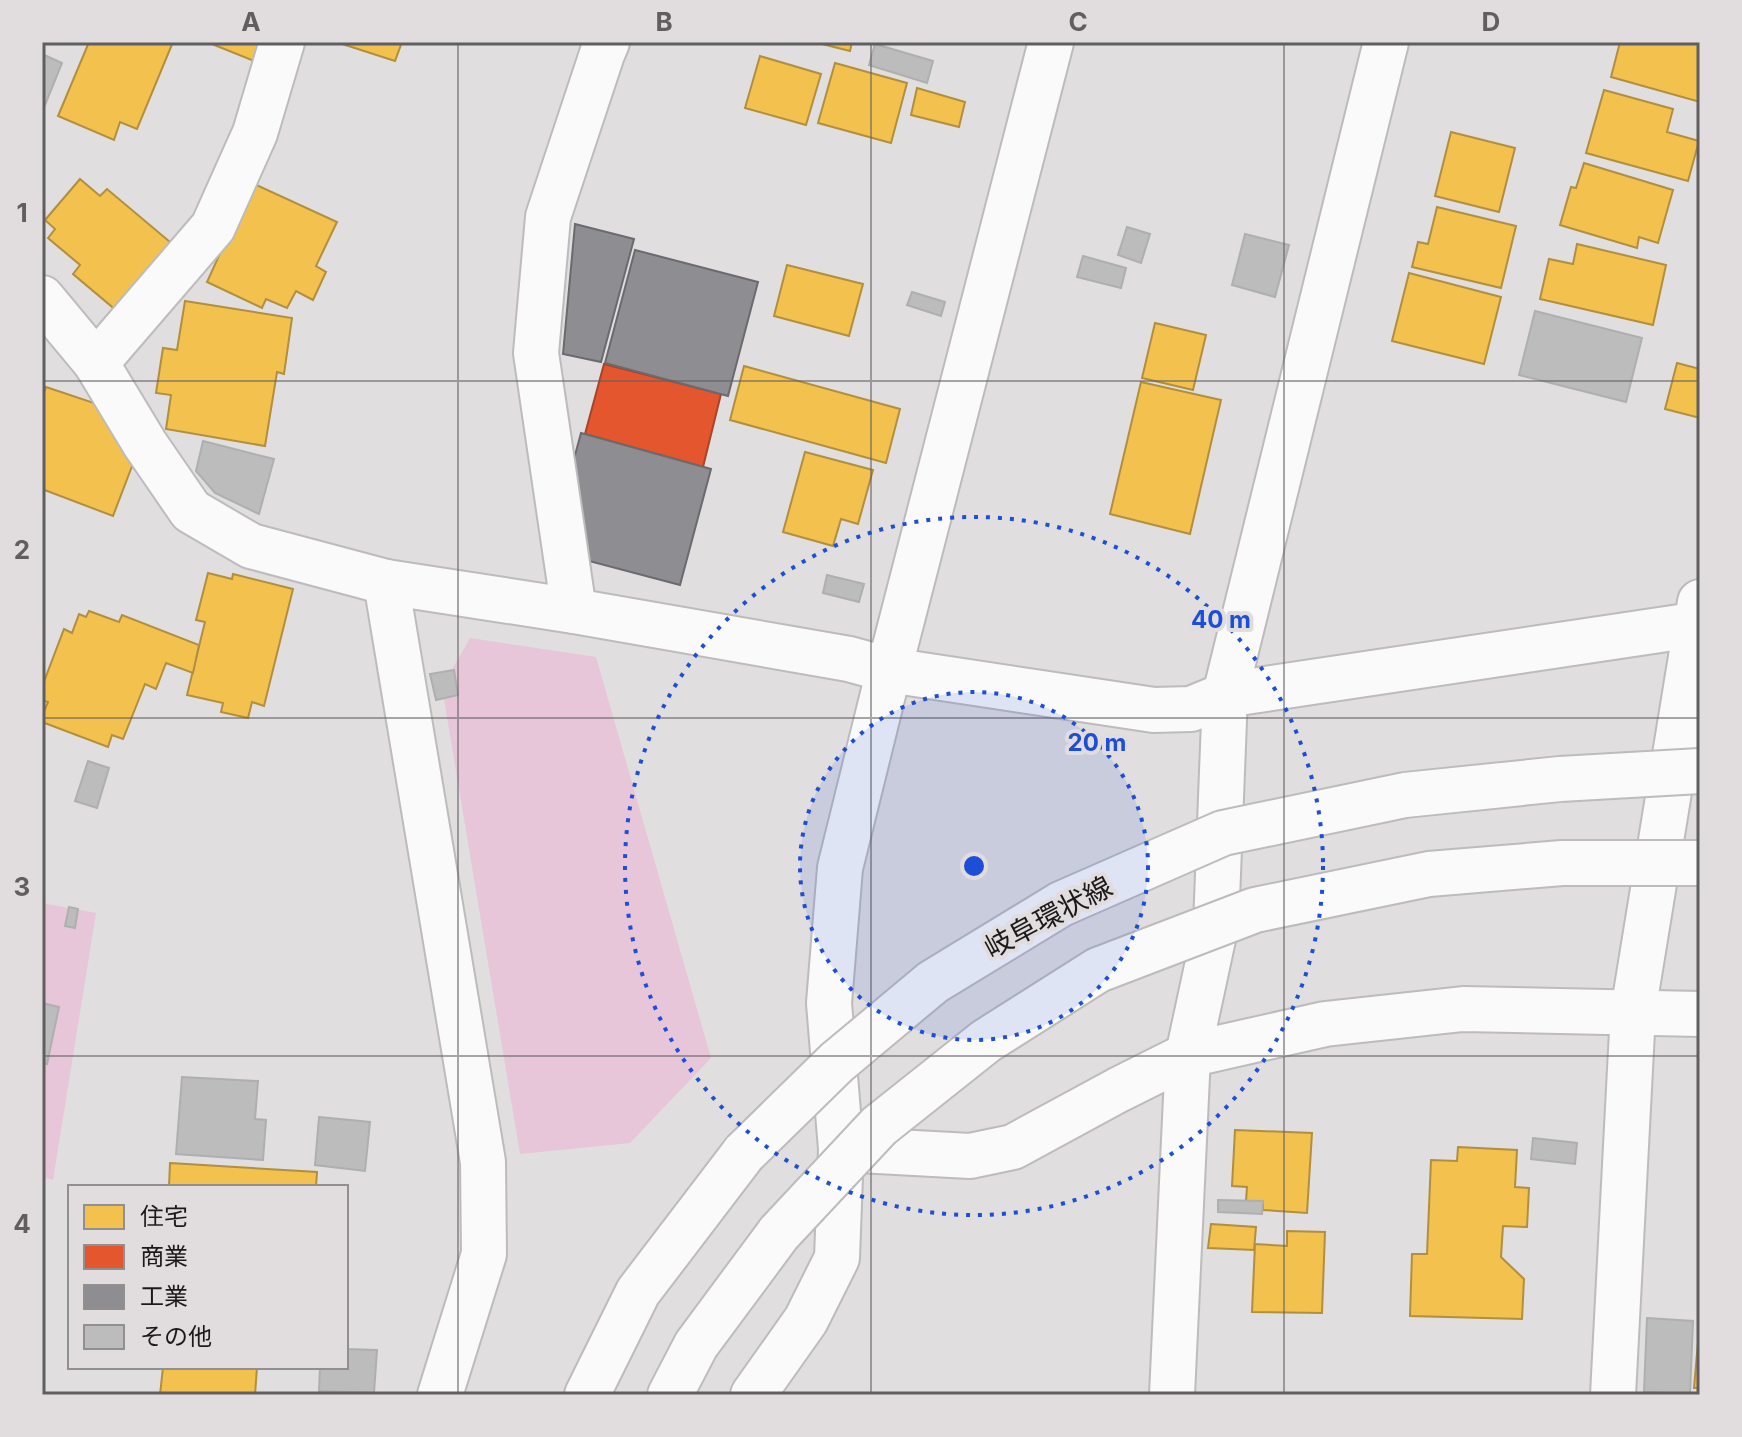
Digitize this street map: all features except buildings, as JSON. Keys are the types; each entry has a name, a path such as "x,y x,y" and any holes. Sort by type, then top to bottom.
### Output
{"street":[{"path":"96,363 213,227 255,133 282,42"},
{"path":"574,611 536,353 548,217 607,42"},
{"path":"753,1395 806,1320 837,1258 841,1149 829,1003 840,868 1051,42"},
{"path":"1172,1395 1188,1055 1216,925 1225,695 1386,42"},
{"path":"47,321 96,363 145,444 191,511 251,546 386,582 849,659 889,670 1154,710 1191,709 1225,695 1699,616 1633,1012 1613,1395"},
{"path":"386,582 483,1162 484,1254 440,1395"},
{"name":"岐阜環状線","path":"587,1395 638,1292 744,1153 837,1062 933,982 1061,904 1223,833 1405,795 1560,779 1700,771"},
{"path":"670,1395 696,1345 779,1233 879,1126 986,1041 1098,970 1255,910 1429,874 1562,863 1700,863"},
{"path":"841,1149 970,1156 1013,1147 1188,1055 1325,1024 1463,1009 1700,1014"}],"shaded area":[{"path":"470,638 596,657 711,1058 630,1143 520,1154 442,687"},
{"path":"42,903 96,913 53,1180 42,1177"}]}
